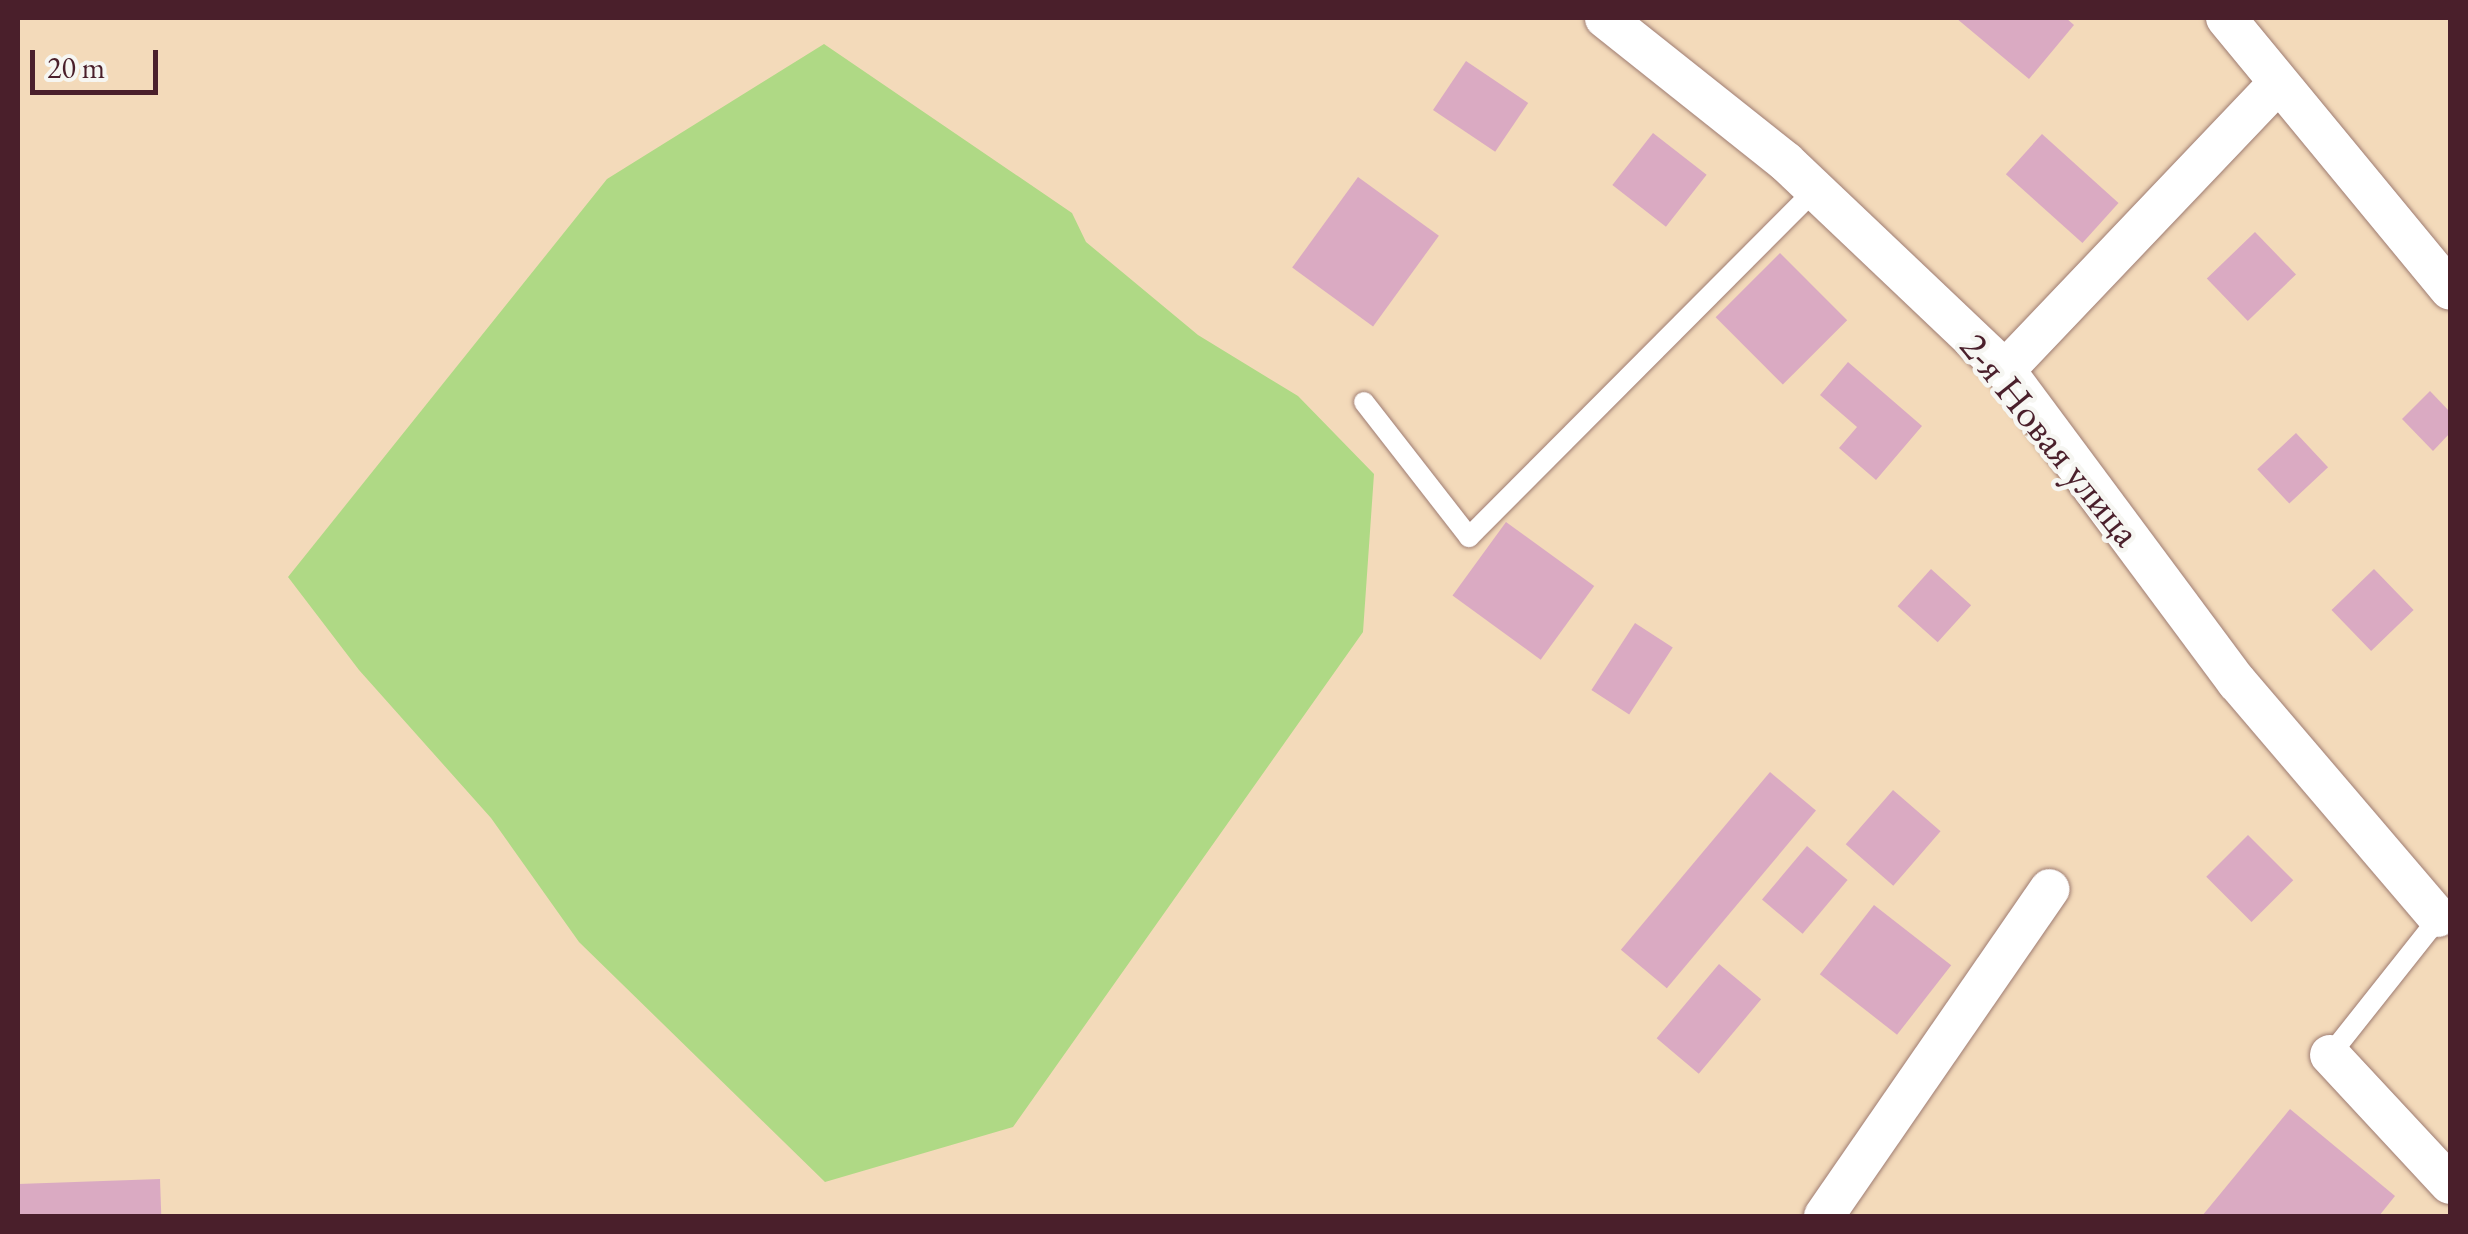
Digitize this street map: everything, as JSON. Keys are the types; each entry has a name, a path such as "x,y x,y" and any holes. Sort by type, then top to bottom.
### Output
{"street":[{"name":"2-я Новая улица","path":"1605,18 1815,190 2005,370 2237,682 2444,912"},
{"path":"2226,18 2450,290"},
{"path":"2005,370 2278,83"},
{"path":"1824,1216 2050,889"},
{"path":"2330,1054 2450,1184"}],"lane":[{"path":"1364,402 1469,538 1815,190"},
{"path":"2330,1054 2444,912"}],"green space":[{"path":"824,44 1072,213 1086,242 1198,335 1298,396 1374,474 1363,632 1013,1127 825,1182 579,942 491,818 359,670 288,577 607,179"}],"building":[{"path":"1956,18 2066,18 2074,25 2029,79"},
{"path":"1466,61 1528,103 1495,152 1433,110"},
{"path":"1653,133 1707,175 1666,227 1612,185"},
{"path":"2042,134 2119,203 2082,243 2006,174"},
{"path":"1358,177 1439,236 1373,326 1292,268"},
{"path":"2255,232 2296,274 2248,321 2207,279"},
{"path":"1780,253 1847,320 1783,385 1716,317"},
{"path":"1848,362 1922,426 1876,480 1839,448 1857,427 1820,395"},
{"path":"2430,391 2450,412 2450,433 2433,451 2402,419"},
{"path":"2296,433 2328,467 2289,504 2257,469"},
{"path":"1506,522 1594,586 1541,660 1453,596"},
{"path":"1931,569 1971,605 1938,642 1898,606"},
{"path":"2374,569 2414,610 2371,651 2332,610"},
{"path":"1635,623 1673,648 1629,715 1591,690"},
{"path":"1770,772 1816,811 1667,988 1621,950"},
{"path":"1893,790 1941,831 1893,886 1846,844"},
{"path":"2248,835 2293,880 2252,922 2206,877"},
{"path":"1807,846 1848,880 1803,934 1762,900"},
{"path":"1874,905 1951,965 1897,1035 1820,974"},
{"path":"1719,964 1761,999 1699,1074 1657,1038"},
{"path":"2290,1109 2395,1196 2379,1216 2202,1216"},
{"path":"160,1179 161,1216 19,1216 18,1184"}]}
